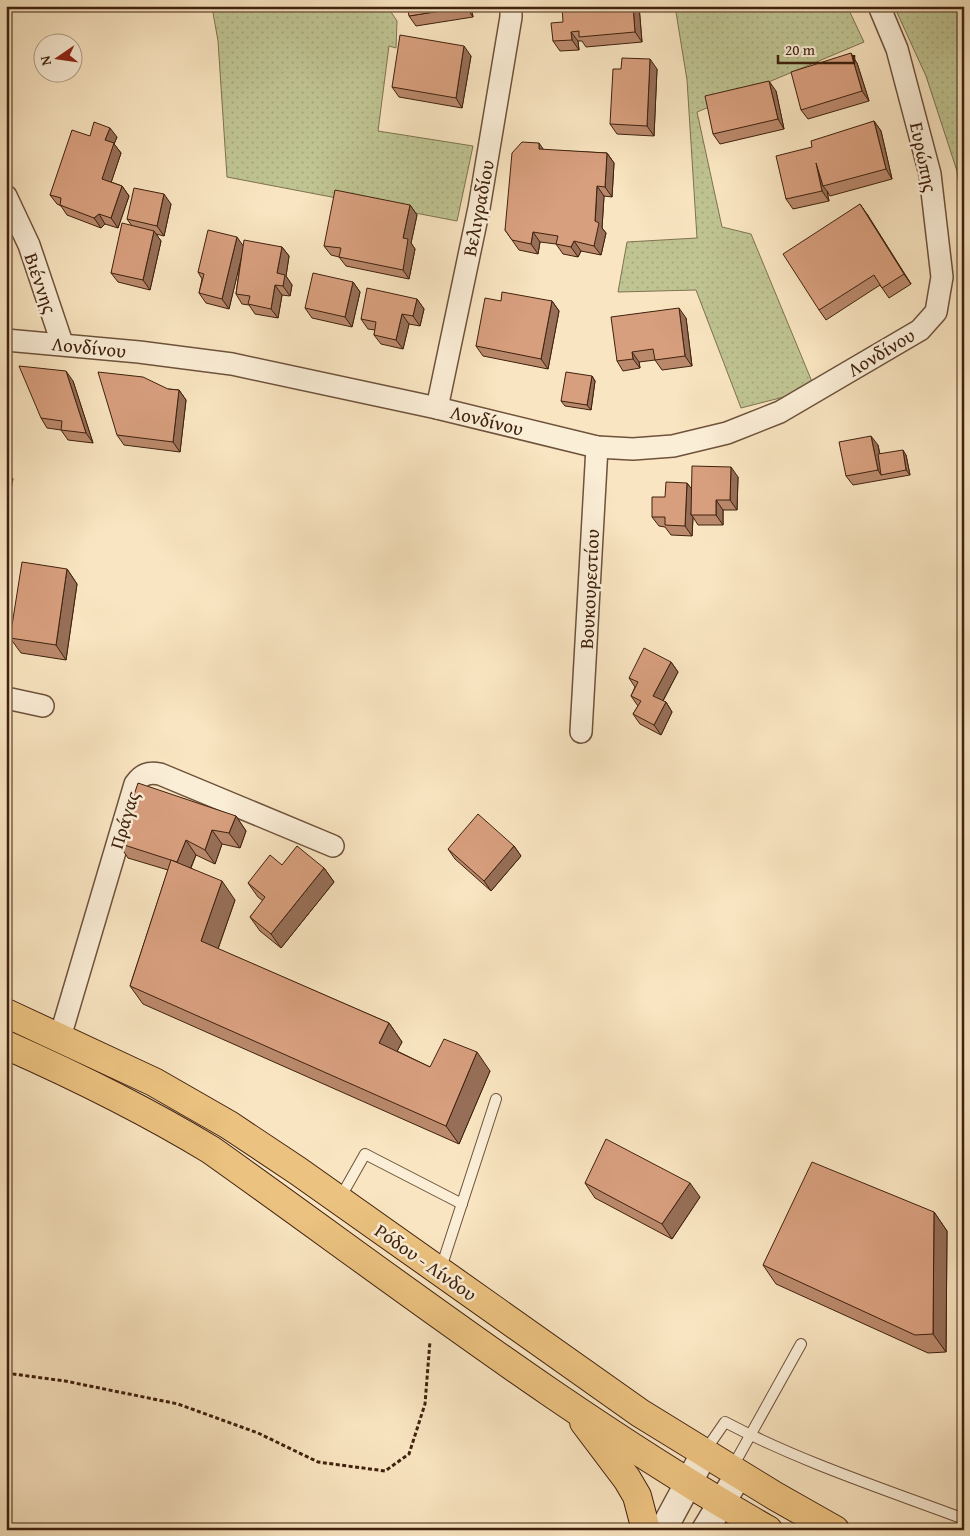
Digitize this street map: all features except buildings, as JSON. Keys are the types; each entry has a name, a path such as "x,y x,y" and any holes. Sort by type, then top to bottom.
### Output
{"main road":[{"name":"Ρόδου - Λίνδου","path":"6,1013 60,1037 190,1101 237,1130 640,1413 835,1530"},
{"name":"Ρόδου - Λίνδου","path":"6,1045 74,1075 176,1129 211,1150 571,1405 721,1504 768,1530"},
{"path":"571,1405 627,1479 637,1496 646,1530"}],"street":[{"name":"Βελιγραδίου","path":"438,408 479,208 512,17 511,6"},
{"name":"Ευρώπης","path":"879,6 897,49 930,174 942,277 936,312"},
{"name":"Βιέννης","path":"6,196 29,245 62,344"},
{"name":"Λονδίνου","path":"6,340 62,344 232,364 438,408 597,447 632,449 673,446 727,433 772,415 920,330 936,312"},
{"name":"Βουκουρεστίου","path":"581,732 597,447"},
{"path":"6,698 43,706"},
{"name":"Πράγας","path":"60,1037 135,784 141,776 150,772 160,774 334,846"},
{"path":"663,1530 705,1452"},
{"path":"705,1530 721,1504 735,1471"}],"lane":[{"path":"440,1272 496,1099"},
{"path":"339,1200 365,1154 462,1204"},
{"path":"735,1471 749,1434 801,1344"},
{"path":"705,1452 726,1422 749,1434 856,1479 964,1519"}],"path":[{"path":"6,1373 66,1381 178,1404 258,1433 318,1462 385,1471 409,1454 425,1404 430,1344 430,1306"}],"green space":[{"path":"387,6 397,21 396,48 389,46 378,131 473,146 457,221 227,177 218,41 212,7"},
{"path":"675,6 847,6 864,42 697,112 722,227 751,234 815,389 741,408 696,290 618,292 627,242 697,238 687,80"},
{"path":"894,6 964,6 964,226 957,171 926,76"}]}
